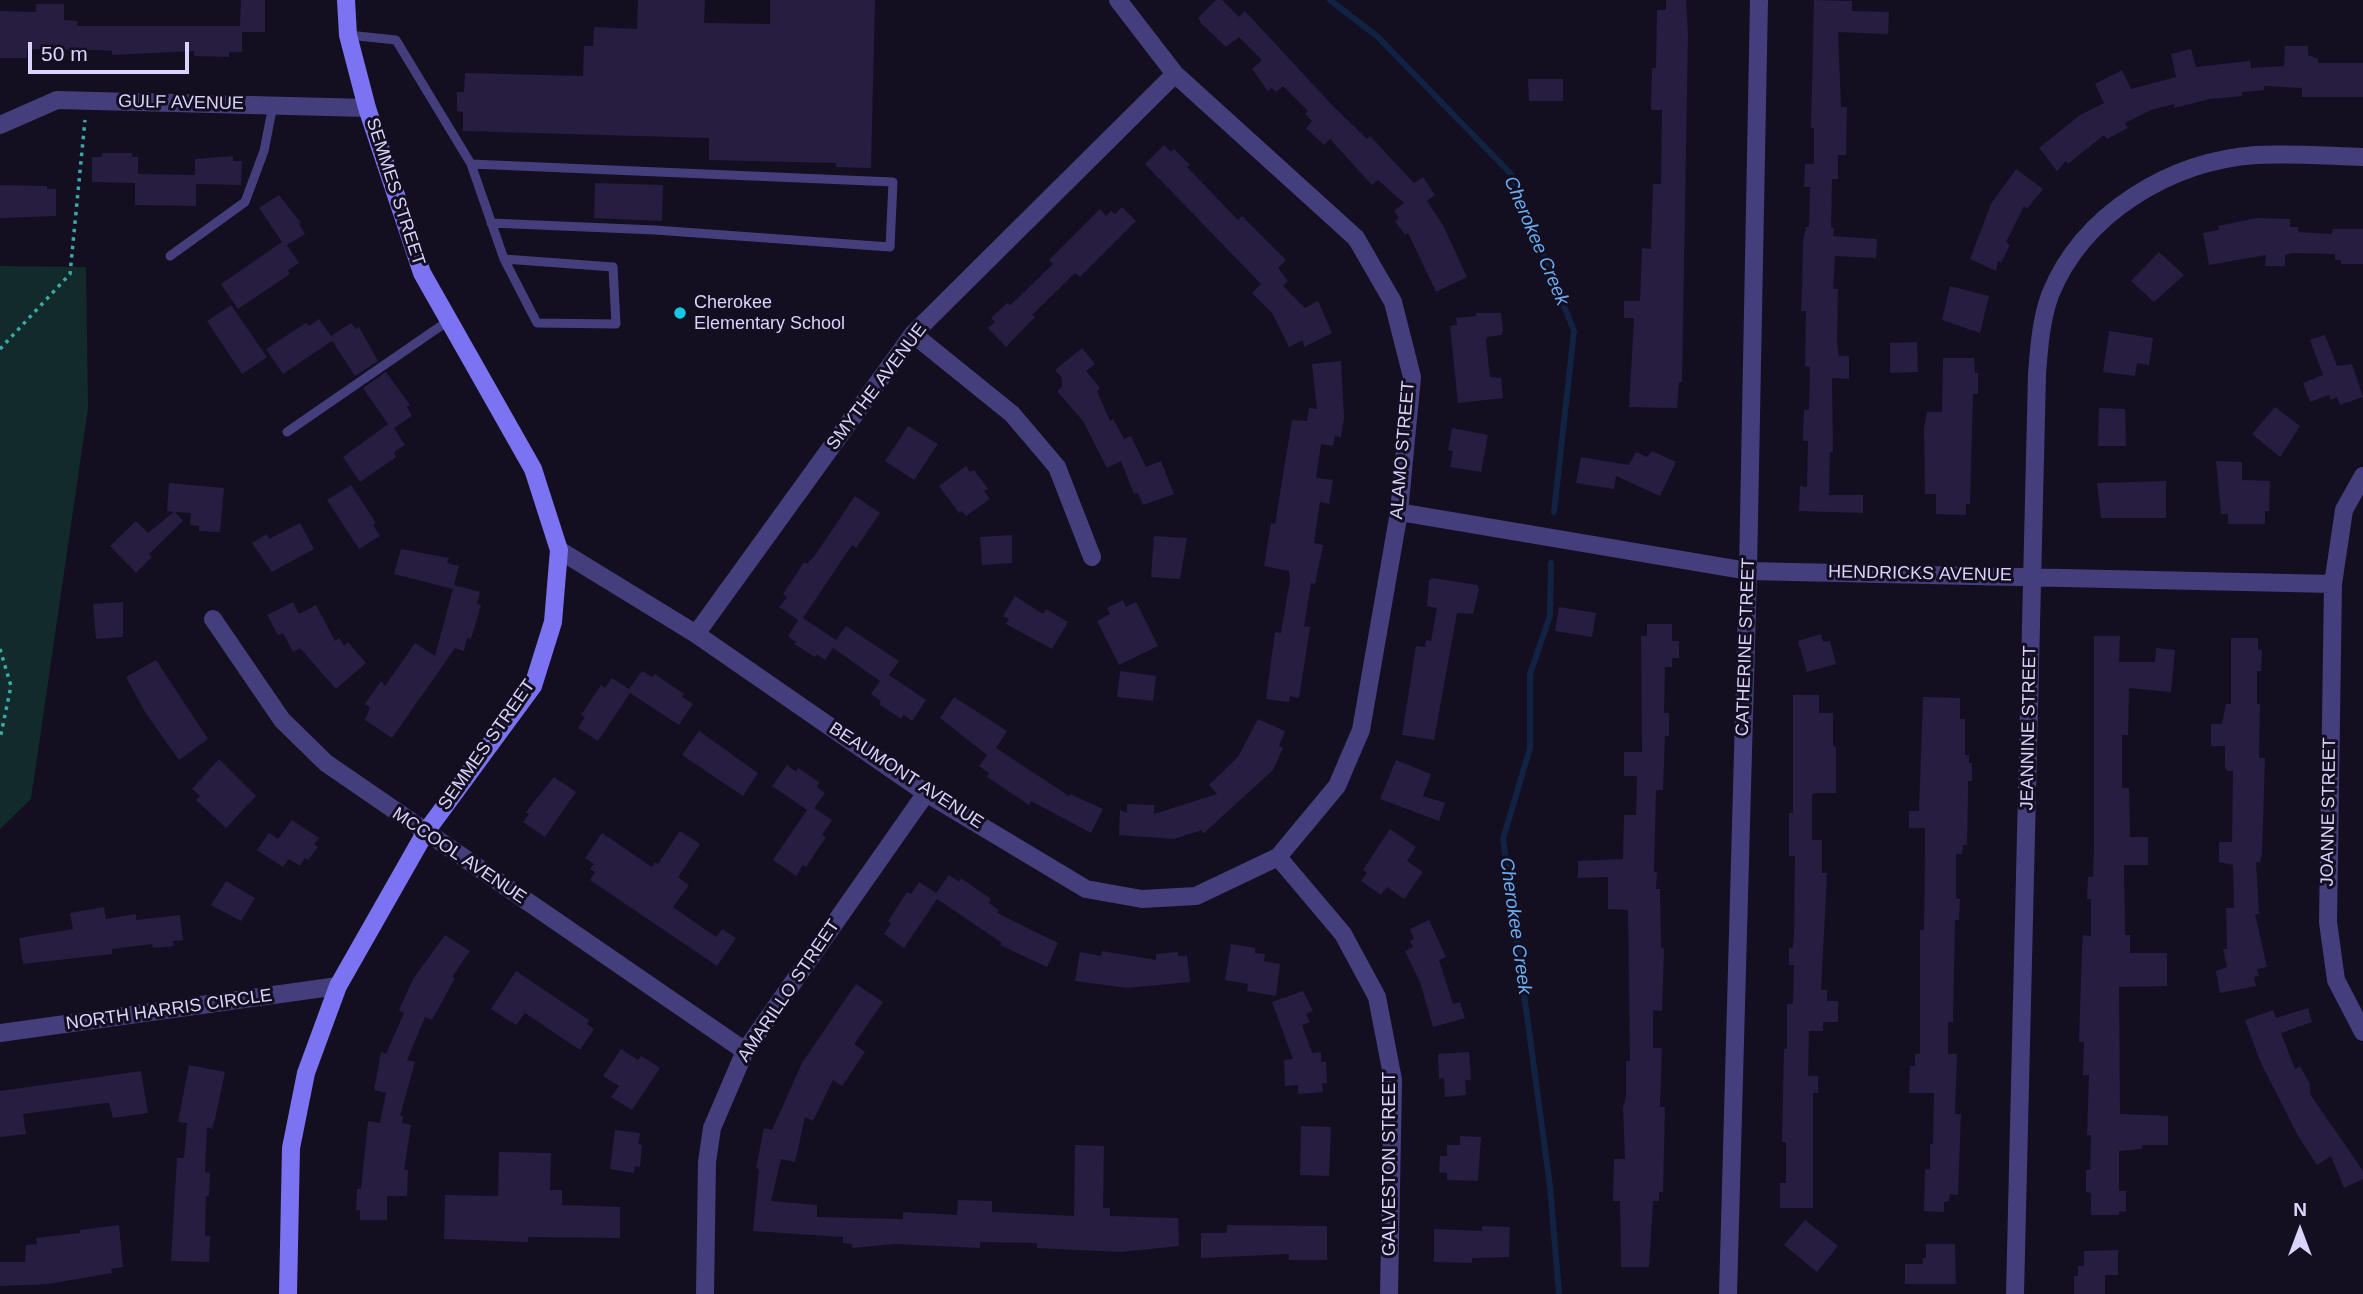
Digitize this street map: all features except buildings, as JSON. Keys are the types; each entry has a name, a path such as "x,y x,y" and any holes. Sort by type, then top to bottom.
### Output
{"main road":[{"name":"SEMMES STREET","path":"288,1294 291,1148 306,1073 338,986 425,833 533,686 553,622 559,550 533,469 422,272 367,108 348,35 346,0"}],"street":[{"name":"ALAMO STREET","path":"1118,0 1175,74 1356,239 1393,302 1412,377 1399,512 1362,730 1337,786 1278,857"},
{"name":"CATHERINE STREET","path":"1728,1294 1748,571 1759,0"},
{"name":"SMYTHE AVENUE","path":"696,634 913,334 1175,74"},
{"name":"GULF AVENUE","path":"0,125 57,100 367,108"},
{"name":"JEANNINE STREET","path":"2015,1294 2037,374 2043,321 2056,284 2078,249 2098,226 2135,195 2194,167 2227,159 2276,155 2363,157"},
{"path":"913,334 1012,414 1057,467 1092,557"},
{"path":"2333,584 2344,510 2363,476"},
{"name":"HENDRICKS AVENUE","path":"1399,512 1748,571 2333,584"},
{"name":"BEAUMONT AVENUE","path":"559,550 696,634 926,793 1086,888 1142,899 1196,896 1278,857"},
{"name":"JOANNE STREET","path":"2333,584 2328,922 2336,980 2363,1032"},
{"name":"MCCOOL AVENUE","path":"213,619 282,720 326,764 745,1051"},
{"name":"AMARILLO STREET","path":"705,1294 707,1162 712,1128 745,1051 926,793"},
{"name":"GALVESTON STREET","path":"1278,857 1343,934 1377,998 1393,1080 1389,1294"},
{"name":"NORTH HARRIS CIRCLE","path":"0,1033 338,986"}],"lane":[{"path":"348,35 396,40 425,84 471,164 504,259 537,323 616,324 613,267 504,259"},
{"path":"170,256 244,202 264,151 273,105"},
{"path":"471,164 892,182 890,247 654,230 491,223"},
{"path":"287,432 448,321"}],"path":[{"path":"0,349 70,274 87,100"},
{"path":"0,649 11,686 0,739"}],"green space":[{"path":"0,266 86,267 88,408 31,799 0,829"}],"waterway":[{"name":"Cherokee Creek","path":"1330,0 1378,37 1512,175 1574,331 1554,512"},
{"name":"Cherokee Creek","path":"1551,563 1550,616 1530,674 1530,748 1503,839 1550,1186 1559,1294"}],"place":[{"name":"Cherokee Elementary School","path":"680,313"}]}
